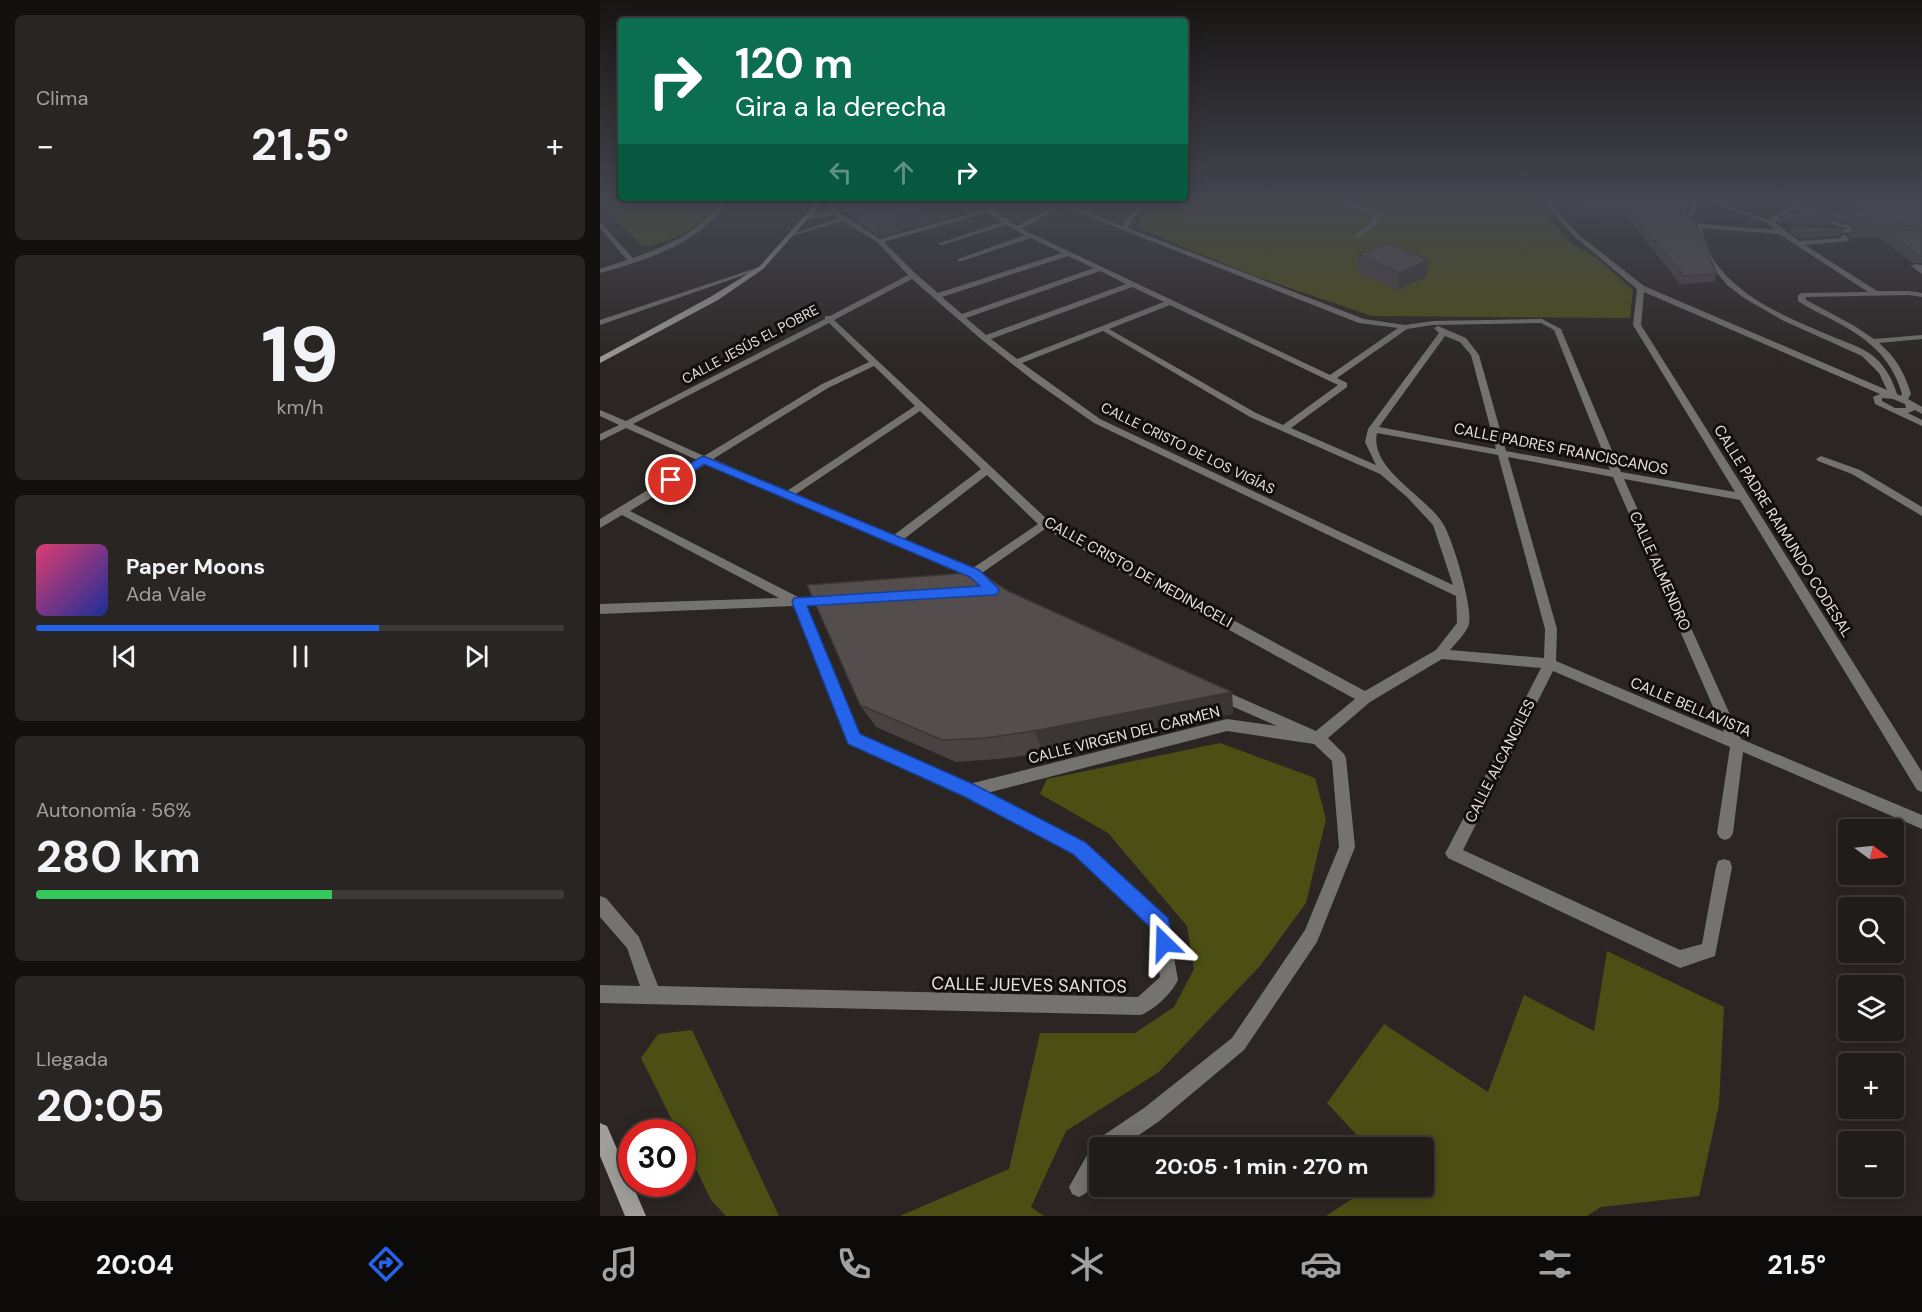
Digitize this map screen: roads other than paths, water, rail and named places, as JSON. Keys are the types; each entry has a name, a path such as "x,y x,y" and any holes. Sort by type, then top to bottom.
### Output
{"street":[{"path":"600,271 637,259"},
{"path":"600,360 715,298 761,268 769,259"},
{"name":"CALLE CRISTO DE LOS VIGÍAS","path":"896,259 985,338 1037,379 1097,421 1462,594"},
{"path":"937,296 1052,259"},
{"path":"1077,259 1344,385 1283,429"},
{"path":"1204,259 1362,321 1405,327 1433,324 1444,332 1374,429 1370,442 1384,472"},
{"path":"1605,259 1641,288 1893,396 1922,411"},
{"path":"1710,259 1715,268 1741,292 1773,311 1865,354 1876,363 1888,380 1893,396"},
{"path":"1822,259 1878,295"},
{"path":"1922,267 1915,266 1922,272"},
{"path":"600,323 761,268"},
{"path":"960,317 1099,269"},
{"name":"CALLE JESÚS EL POBRE","path":"600,438 913,276"},
{"path":"985,338 1133,284"},
{"name":"CALLE PADRE RAIMUNDO CODESAL","path":"1641,288 1638,325 1922,785"},
{"path":"1895,411 1911,409 1906,402 1905,385 1886,354 1875,341 1802,301 1802,295 1922,295"},
{"path":"1017,363 1171,302"},
{"name":"CALLE CRISTO DE MEDINACELI","path":"828,318 1045,524 1197,604 1365,698"},
{"name":"CALLE ALMENDRO","path":"1433,324 1542,321 1557,329 1618,476 1737,745"},
{"path":"1332,378 1405,327"},
{"path":"1104,329 1253,415 1384,472 1411,495 1438,524 1462,594 1462,624 1440,654 1365,698 1318,738"},
{"name":"CALLE ALCANCILES","path":"1444,332 1463,340 1475,355 1551,629 1550,664 1453,853 1680,959 1709,950 1724,867"},
{"path":"1875,341 1922,337"},
{"path":"600,524 825,386 875,362"},
{"path":"1827,369 1878,402 1922,423"},
{"path":"1878,402 1877,397 1893,396"},
{"path":"788,495 921,406"},
{"path":"600,413 974,573 993,590 970,592"},
{"name":"CALLE PADRES FRANCISCANOS","path":"1374,429 1618,476 1744,496"},
{"path":"1821,459 1856,472 1922,512"},
{"path":"895,540 987,470"},
{"path":"622,511 798,602"},
{"path":"974,573 1045,524"},
{"path":"600,609 844,599"},
{"name":"CALLE JUEVES SANTOS","path":"600,994 1141,1006 1169,980 1161,924 1079,848 969,791 854,739 798,602"},
{"name":"CALLE BELLAVISTA","path":"1440,654 1550,664 1922,822"},
{"path":"1118,1137 1151,1115 1238,1044 1311,936 1347,848 1339,758 1318,738 1209,690"},
{"name":"CALLE VIRGEN DEL CARMEN","path":"969,791 1227,725 1318,738"},
{"path":"1725,833 1737,745"},
{"path":"600,904 633,943 652,994"},
{"path":"600,1133 636,1216"},
{"path":"1079,1187 1089,1170"}]}
